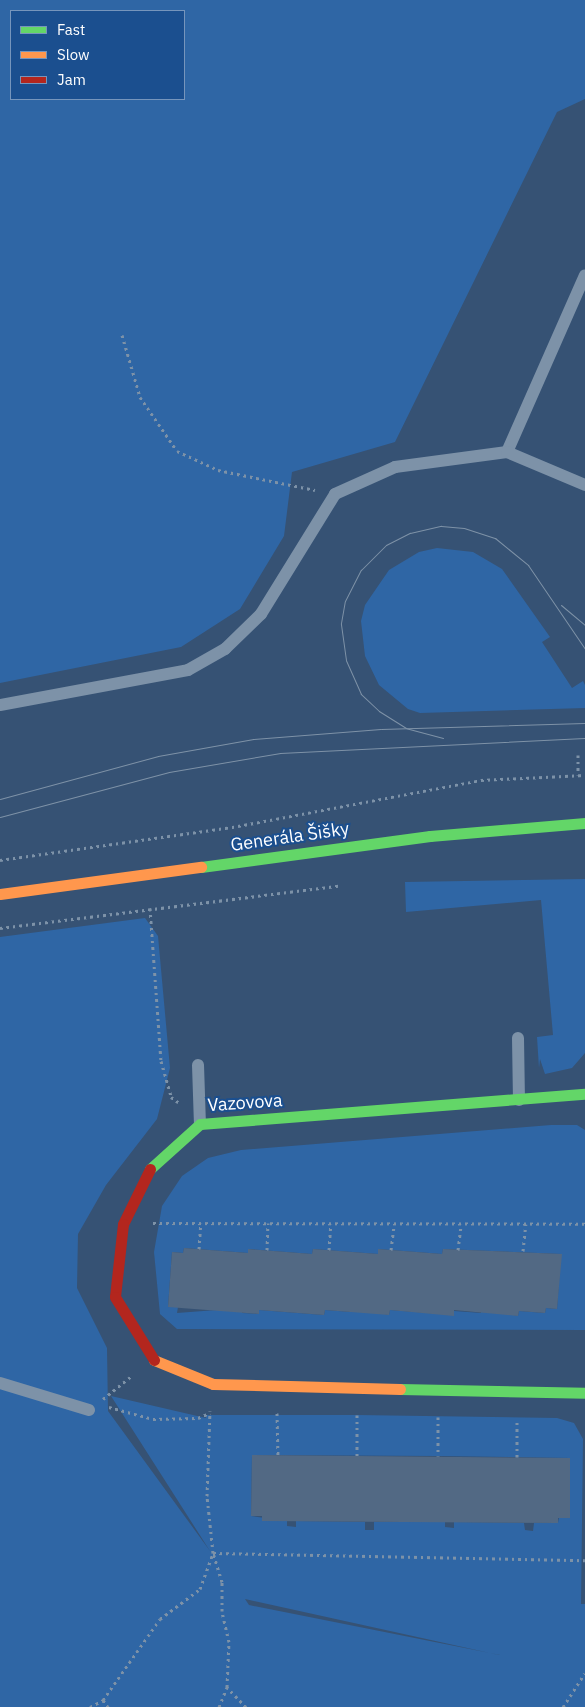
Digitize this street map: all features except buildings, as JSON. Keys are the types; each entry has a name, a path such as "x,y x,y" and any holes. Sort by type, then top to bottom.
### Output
{"street":[{"name":"Generála Šišky","path":"0,894 412,838 585,823"},
{"name":"Vazovova","path":"151,1359 115,1297 123,1224 152,1164 200,1121 585,1094"},
{"path":"151,1359 213,1384 585,1393"}],"lane":[{"path":"507,452 585,275"},
{"path":"0,705 188,670 225,649 261,614 335,494 395,467 418,461 507,452 585,485"},
{"path":"518,1038 519,1100"},
{"path":"198,1065 200,1121"},
{"path":"0,1383 89,1410"}],"path":[{"path":"122,335 140,397 177,451 218,470 335,494"},
{"path":"578,754 578,775"},
{"path":"0,860 238,826 481,780 585,775"},
{"path":"0,928 338,886"},
{"path":"150,908 161,1061 171,1098 200,1121"},
{"path":"147,1223 585,1224"},
{"path":"198,1249 201,1223"},
{"path":"267,1250 268,1224"},
{"path":"329,1250 331,1224"},
{"path":"392,1250 394,1224"},
{"path":"458,1250 461,1224"},
{"path":"523,1251 526,1224"},
{"path":"89,1410 151,1359"},
{"path":"213,1384 207,1496 213,1553 222,1582 222,1611 229,1642 227,1687 219,1707"},
{"path":"89,1410 112,1407 132,1415 176,1419 210,1413"},
{"path":"277,1412 278,1456"},
{"path":"357,1412 357,1456"},
{"path":"438,1414 438,1456"},
{"path":"517,1414 517,1457"},
{"path":"213,1553 585,1560"},
{"path":"90,1707 103,1700 160,1619 200,1589 213,1553"},
{"path":"563,1707 585,1673"},
{"path":"227,1687 246,1707"},
{"path":"103,1700 108,1707"}],"shaded area":[{"path":"0,0 585,0 585,99 557,112 395,442 292,472 284,536 240,609 181,647 0,683"},
{"path":"437,548 473,552 502,569 550,637 542,642 572,688 583,681 585,685 585,708 420,713 408,709 379,685 365,656 361,621 365,605 389,570 419,552"},
{"path":"585,879 585,1053 572,1068 545,1074 540,1059 539,1068 537,1037 553,1035 541,900 406,912 405,882"},
{"path":"145,918 158,936 170,1068 157,1119 106,1185 78,1234 77,1288 107,1348 108,1411 210,1551 111,1396 206,1418 206,1415 357,1415 557,1418 574,1423 583,1439 581,1604 585,1604 585,1707 0,1707 0,937","holes":["252,1455 438,1456 570,1458 558,1523 534,1523 533,1531 525,1530 524,1523 454,1522 454,1528 445,1527 445,1522 399,1517 399,1522 374,1522 374,1530 365,1530 365,1522 296,1521 296,1527 287,1526 287,1521 251,1516","245,1599 490,1653 249,1605"]},
{"path":"551,1125 577,1125 585,1130 585,1330 177,1329 160,1314 154,1252 162,1206 182,1176 208,1158 241,1150","holes":["184,1248 248,1253 249,1249 312,1254 313,1249 378,1254 378,1249 442,1254 443,1249 561,1254 557,1309 546,1308 545,1313 519,1311 518,1316 481,1308 481,1313 454,1311 454,1315 390,1310 389,1315 351,1307 351,1312 325,1310 324,1315 259,1310 259,1314 242,1313 243,1308 177,1313 178,1307 168,1307 172,1252 183,1253"]}],"tram line":[{"path":"443,738 406,728 379,711 361,694 346,660 341,623 345,601 361,570 386,545 410,533 441,526 464,528 495,538 528,565 585,649"},
{"path":"561,605 585,625"},
{"path":"0,799 158,756 253,739 381,729 585,723"},
{"path":"0,817 169,772 280,753 585,738"}],"traffic: fast":[{"path":"201,867 430,836 585,823"},
{"path":"150,1169 200,1124 585,1094"},
{"path":"400,1389 585,1393"}],"traffic: slow":[{"path":"0,894 201,867"},
{"path":"154,1360 213,1384 400,1389"}],"traffic: jam":[{"path":"150,1169 123,1224 115,1297 154,1360"}]}
